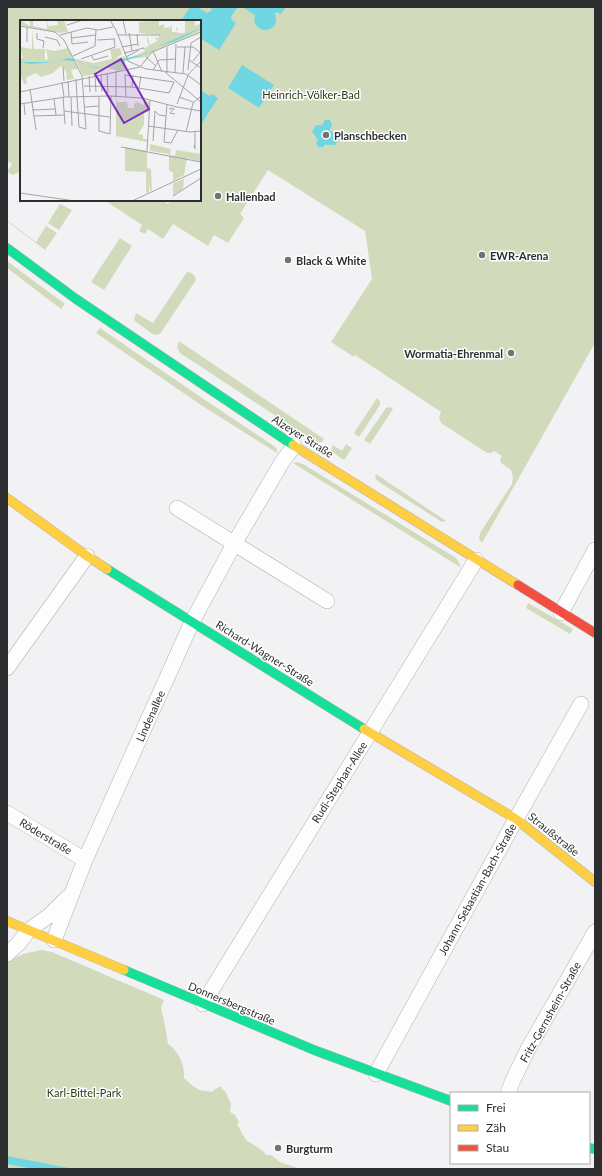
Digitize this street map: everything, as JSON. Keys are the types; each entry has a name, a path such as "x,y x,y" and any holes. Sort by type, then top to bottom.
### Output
{"street":[{"name":"Alzeyer Straße","path":"7,248 76,299 294,446 361,486 476,560 595,633"},
{"name":"Lindenallee","path":"54,940 85,860 192,622 234,544 282,462 294,446"},
{"name":"Richard-Wagner-Straße","path":"7,498 87,556 370,732 516,819"},
{"path":"177,508 327,601"},
{"path":"561,613 595,550"},
{"path":"7,668 87,556"},
{"name":"Rudi-Stephan-Allee","path":"203,1004 476,560"},
{"name":"Johann-Sebastian-Bach-Straße","path":"376,1074 581,704"},
{"name":"Röderstraße","path":"7,813 85,860"},
{"name":"Straußstraße","path":"516,819 595,882"},
{"name":"Lindenallee","path":"7,954 18,944 29,930 61,905 72,892"},
{"name":"Donnersbergstraße","path":"7,921 203,1004 376,1074 450,1101"},
{"name":"Fritz-Gernsheim-Straße","path":"508,1092 528,1050 595,932"}],"green space":[{"name":"EWR-Arena","path":"7,7 595,7 595,343 482,543 479,539 480,533 512,484 513,477 511,470 501,463 500,460 502,456 494,451 487,453 441,423 439,418 441,412 355,355 354,357 331,342 372,279 365,231 268,170 240,214 244,218 228,243 214,235 208,246 173,224 163,239 148,229 145,234 139,231 142,225 106,201 164,201 168,204 170,201 201,201 201,20 20,20 20,172 13,175 7,172 12,164 7,161"},
{"path":"60,204 72,210 59,230 48,223"},
{"path":"7,220 36,242 46,226 57,233 45,250"},
{"path":"120,238 132,246 104,290 91,282"},
{"path":"7,261 65,304 61,309 7,268"},
{"path":"187,272 193,274 196,280 160,334 154,335 134,320 136,313 153,323"},
{"path":"100,328 271,444 277,449 277,453 201,405 96,333"},
{"path":"179,341 324,439 322,442 317,443 180,353 177,347"},
{"path":"377,398 380,401 380,405 359,437 354,433"},
{"path":"390,407 393,409 370,444 364,440 386,408"},
{"path":"346,444 352,448 345,459 342,459 331,451 333,445 342,451"},
{"path":"296,462 303,464 456,558 460,564 460,567 293,463"},
{"path":"376,474 446,521 442,522 379,482 375,478"},
{"path":"528,603 573,629 570,634 526,608"},
{"name":"Karl-Bittel-Park","path":"41,950 52,952 164,1000 161,1008 168,1044 172,1047 180,1059 184,1078 194,1087 201,1090 211,1092 220,1086 226,1093 231,1104 230,1112 235,1115 239,1122 237,1124 246,1140 263,1151 266,1155 271,1155 280,1162 300,1169 7,1169 7,962 23,954"}],"water":[{"path":"190,7 197,7 207,13 211,11 212,7 242,7 236,9 231,17 236,23 219,50 201,39 201,20 182,20"},
{"path":"242,7 286,7 281,14 275,12 276,21 271,29 262,30 256,25 254,20 255,15"},
{"path":"242,65 274,85 259,108 228,88"},
{"path":"201,91 210,96 212,94 218,98 201,124"},
{"name":"Planschbecken","path":"325,120 330,120 332,125 329,131 336,132 339,139 335,145 326,144 323,147 318,147 316,143 318,140 312,132 316,125 322,125"},
{"path":"7,1156 74,1169 34,1169 7,1164"}],"traffic: fast":[{"path":"7,248 76,299 293,445"},
{"path":"107,569 364,729"},
{"path":"124,970 314,1050 450,1101"},
{"path":"590,1148 595,1149"}],"traffic: slow":[{"path":"293,445 518,585"},
{"path":"7,498 107,569"},
{"path":"364,729 516,819 595,882"},
{"path":"7,921 124,970"}],"traffic: jam":[{"path":"518,585 595,633"}],"place":[{"name":"Planschbecken","path":"326,135"},
{"name":"Hallenbad","path":"218,196"},
{"name":"EWR-Arena","path":"482,255"},
{"name":"Black & White","path":"288,260"},
{"name":"Wormatia-Ehrenmal","path":"511,353"},
{"name":"Burgturm","path":"278,1148"}],"park label":[{"name":"Heinrich-Völker-Bad","path":"311,94"}]}
